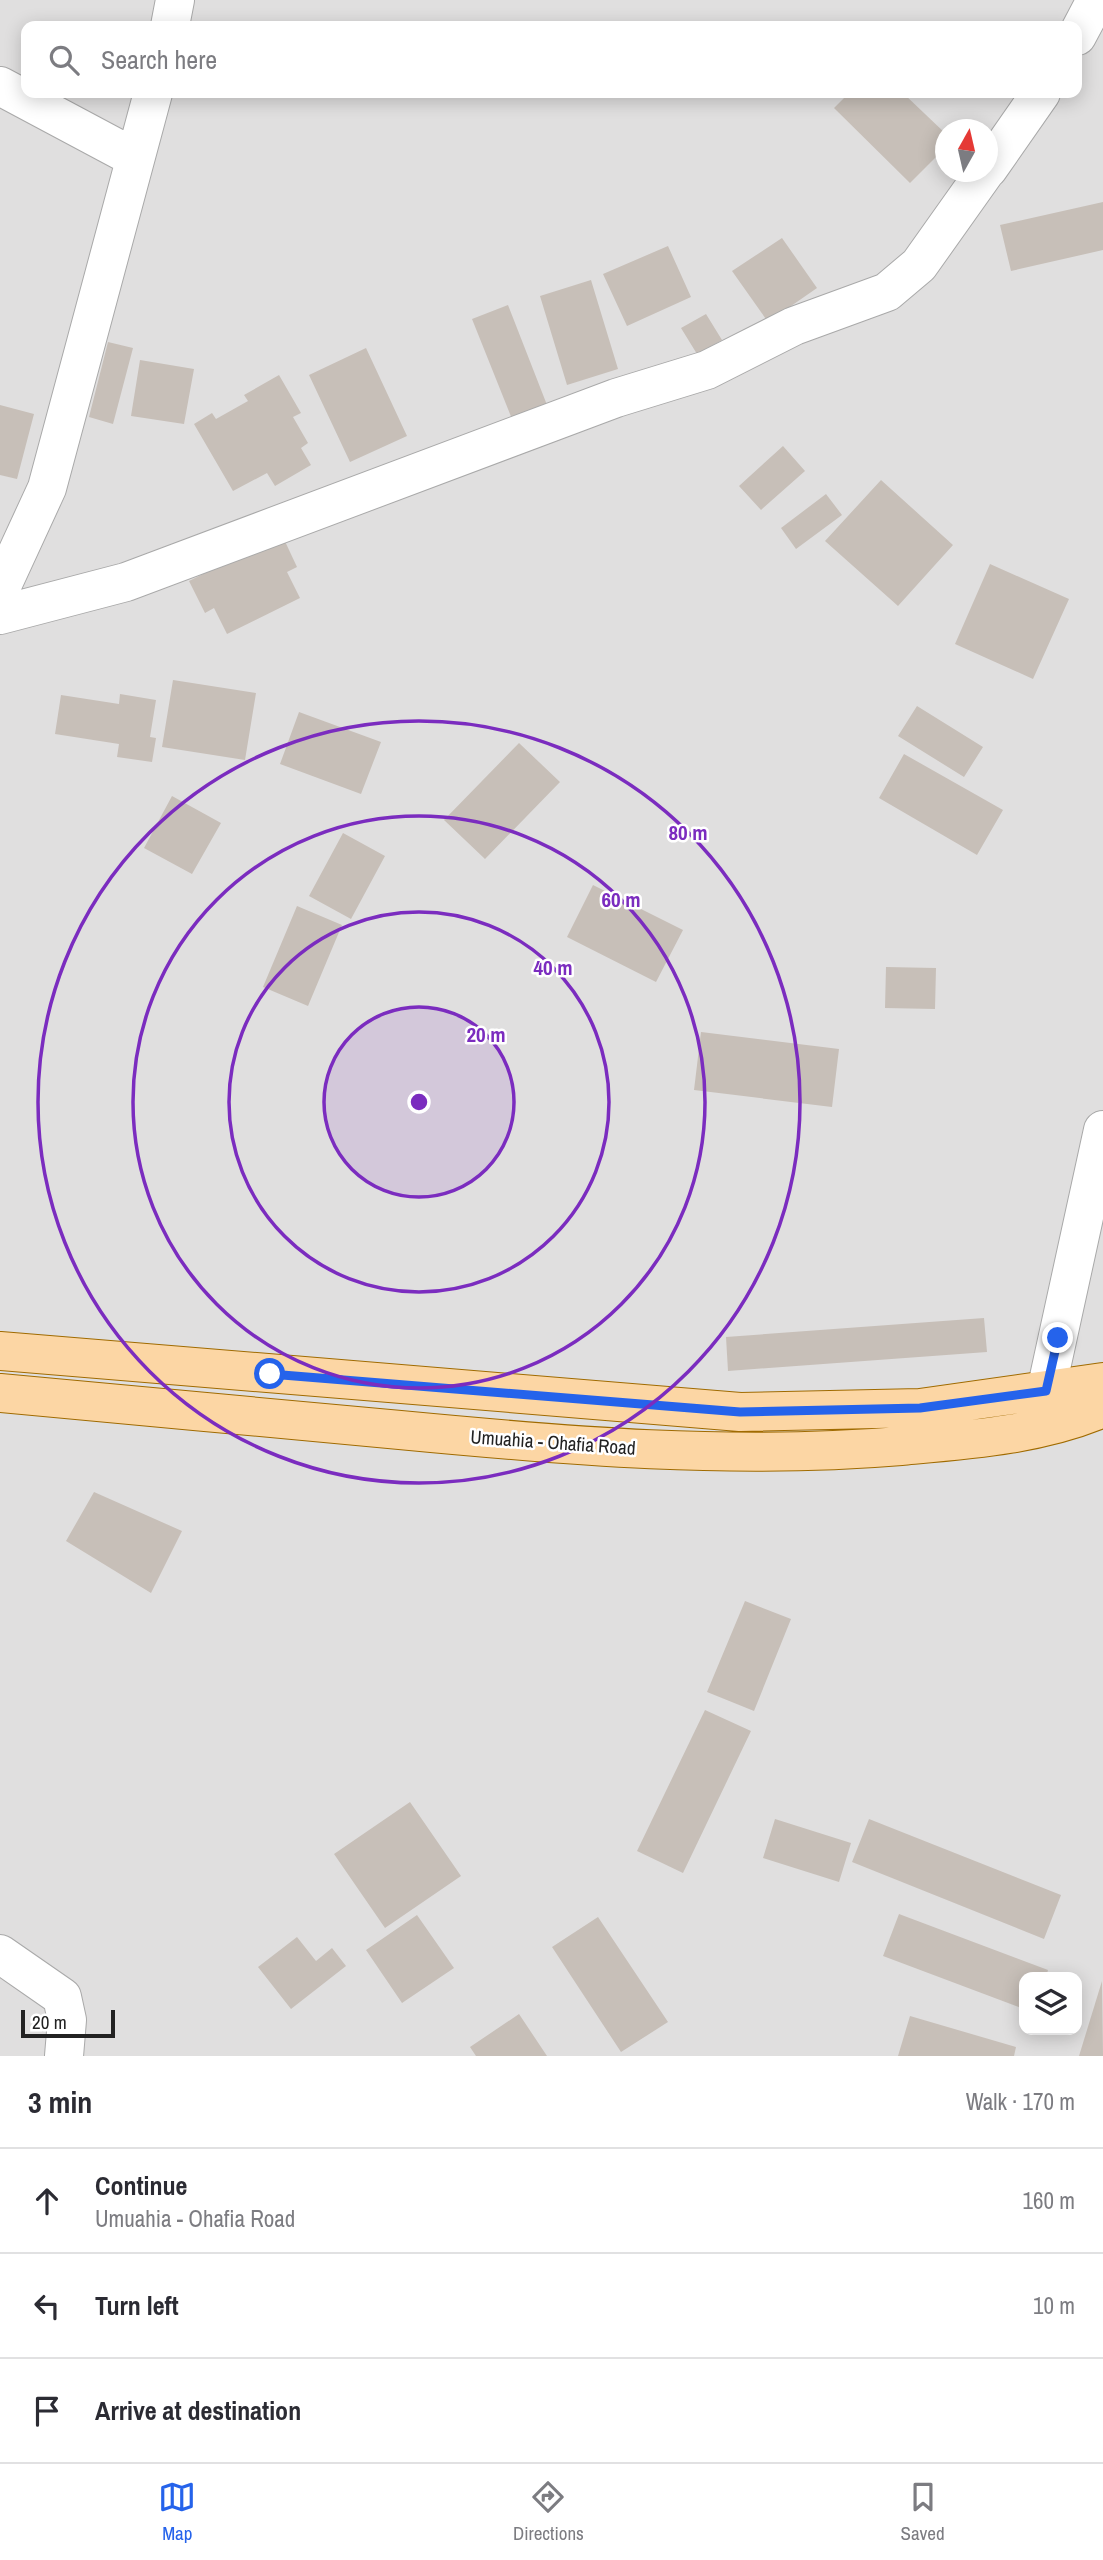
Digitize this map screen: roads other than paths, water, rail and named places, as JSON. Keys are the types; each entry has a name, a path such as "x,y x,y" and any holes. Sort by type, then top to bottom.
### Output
{"main road":[{"path":"0,1351 740,1412 920,1408 1103,1382"},
{"name":"Umuahia - Ohafia Road","path":"0,1393 573,1446 750,1452 850,1450 947,1442 1069,1423 1103,1408"}],"street":[{"path":"171,21 175,0"},
{"path":"1082,27 1096,0"},
{"path":"0,86 21,97"},
{"path":"22,98 135,158"},
{"path":"0,590 47,488 152,98"},
{"path":"998,153 1037,98"},
{"path":"0,615 126,582 616,398 707,370 794,326 887,292 919,265 978,182"},
{"path":"1046,1391 1103,1130"},
{"path":"0,1954 62,1997 67,2020 64,2056"}]}
